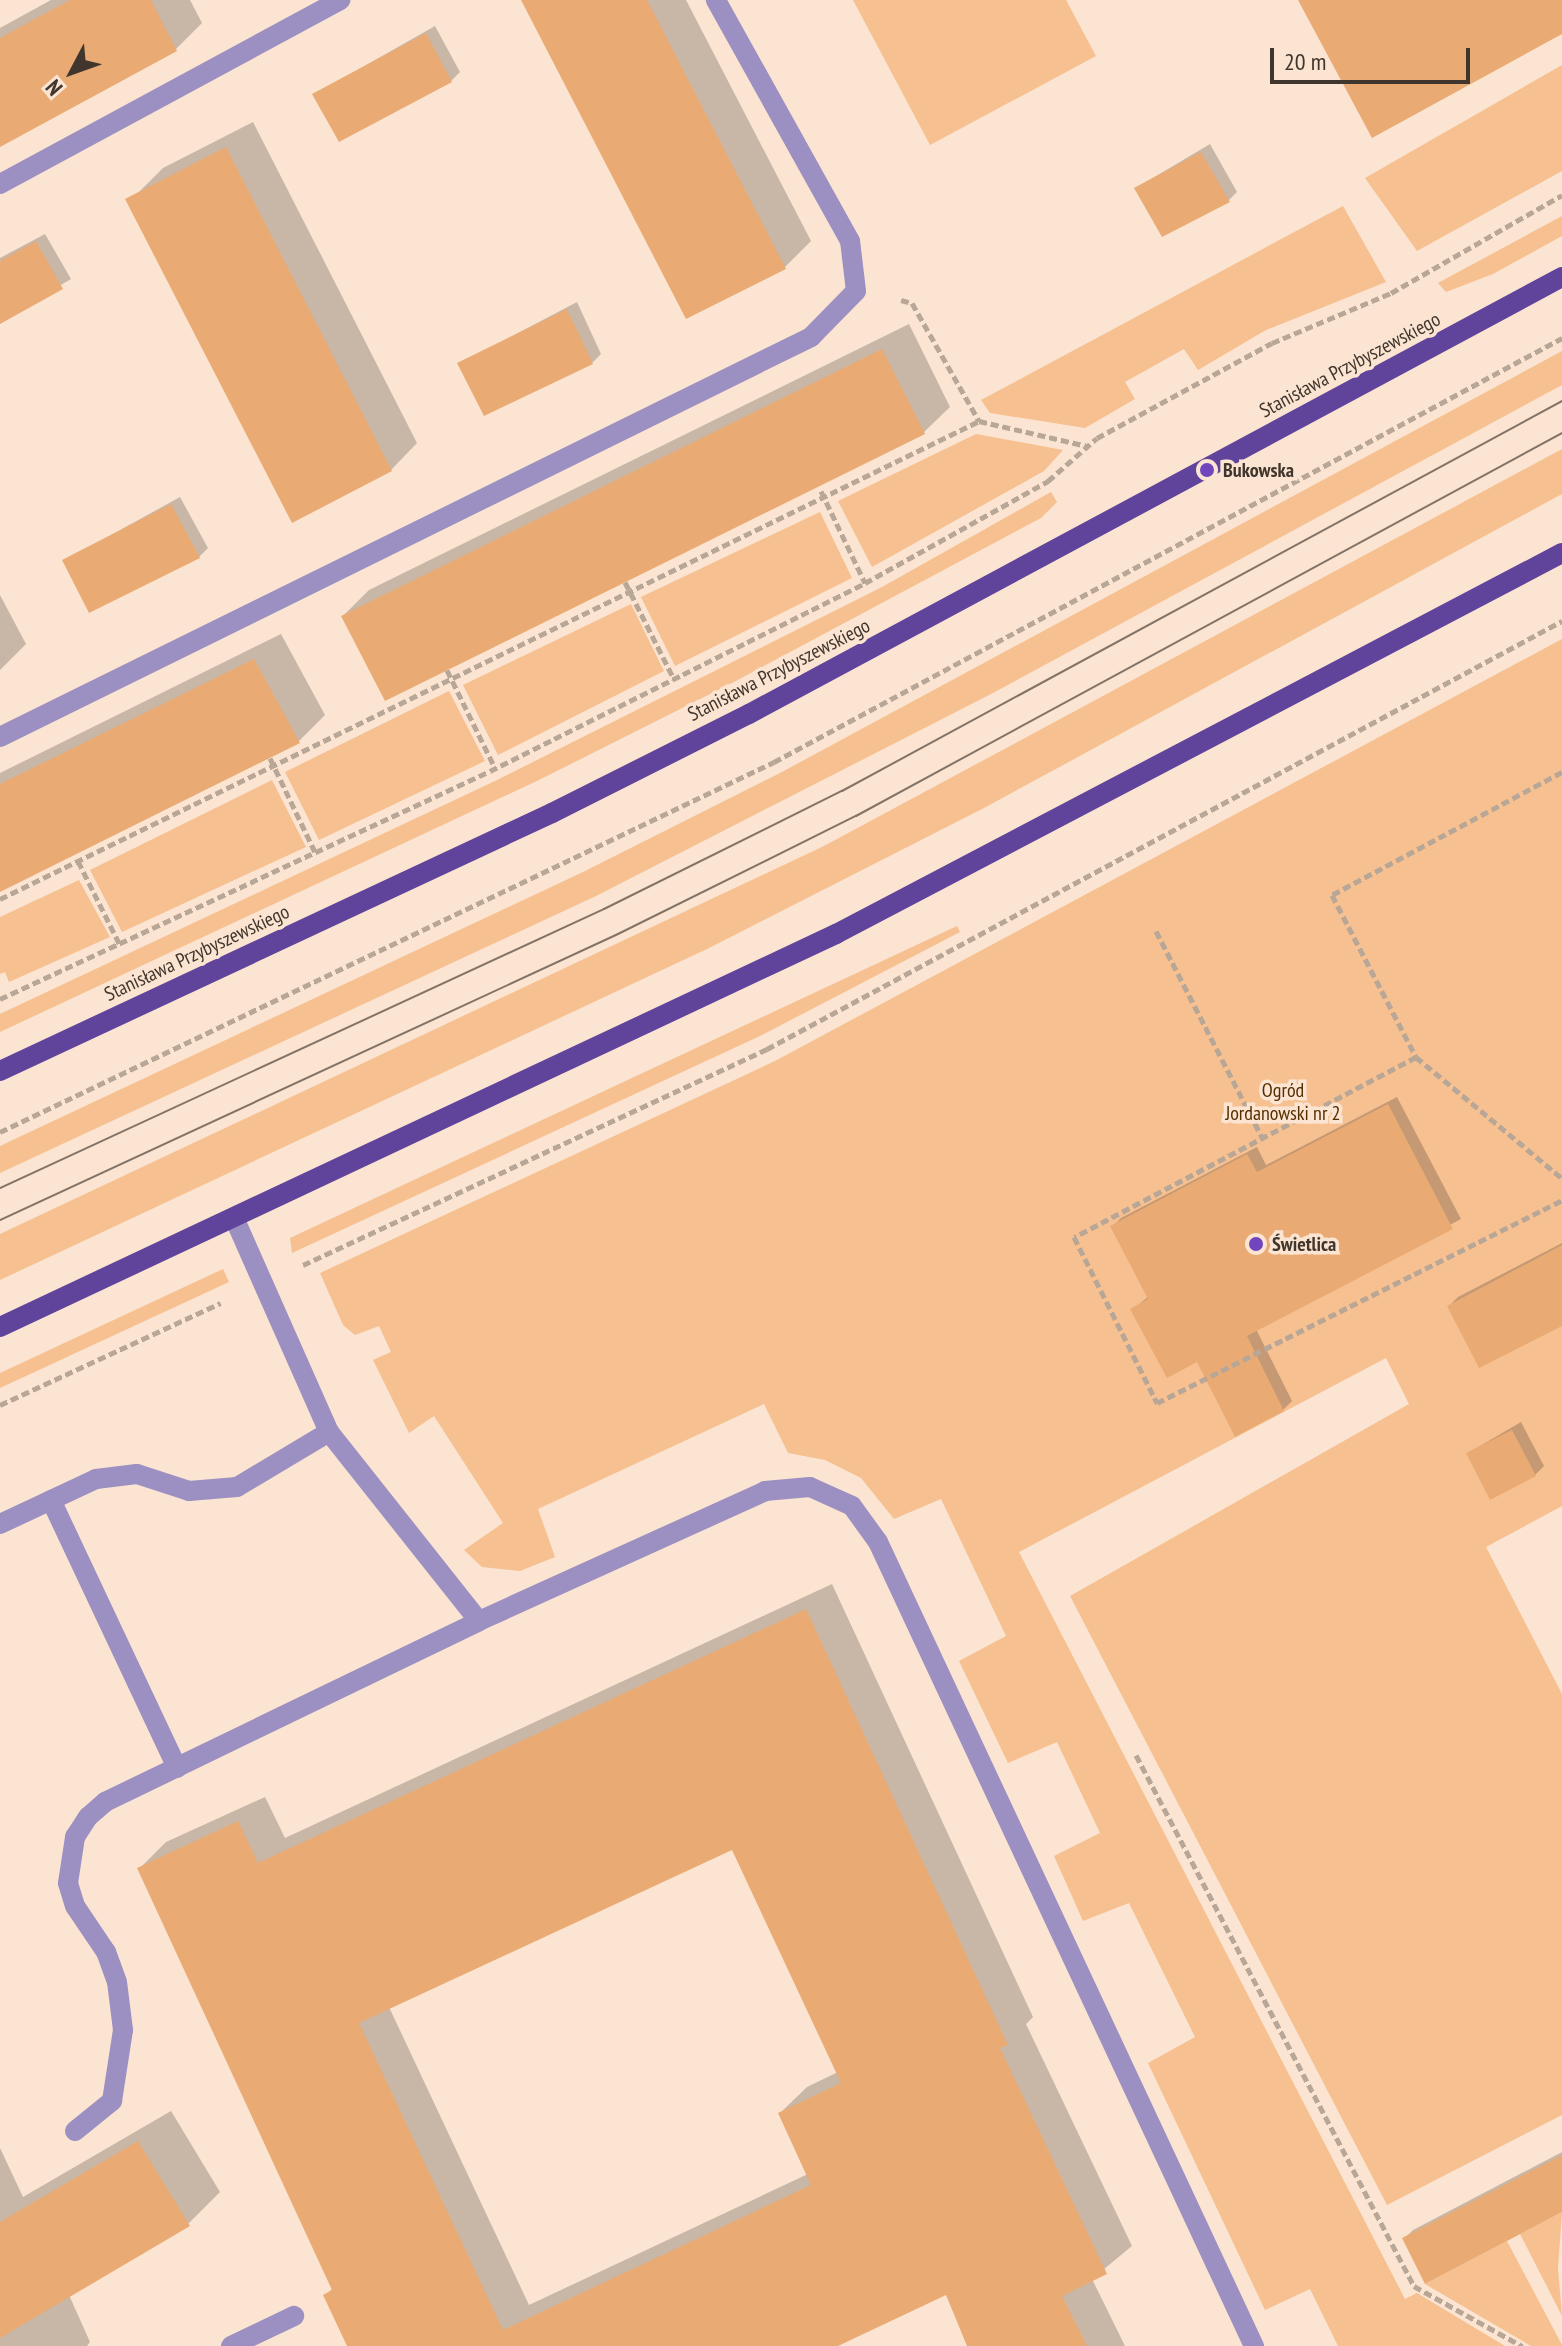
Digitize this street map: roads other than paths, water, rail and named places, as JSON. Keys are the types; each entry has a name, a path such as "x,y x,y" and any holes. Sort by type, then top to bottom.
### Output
{"main road":[{"name":"Stanisława Przybyszewskiego","path":"0,1071 552,813 749,714 1562,277"},
{"path":"0,1327 864,920 1562,553"}],"lane":[{"path":"0,184 340,0"},
{"path":"0,737 811,337 856,291 850,241 716,0"},
{"path":"234,1218 329,1432 479,1621"},
{"path":"0,1524 96,1479 137,1474 189,1491 237,1487 329,1432"},
{"path":"75,2131 112,2101 123,2030 117,1982 106,1952 75,1906 68,1883 72,1847 88,1817 105,1802 479,1621 765,1491 810,1487 852,1506 878,1542 1254,2346"},
{"path":"51,1500 177,1768"},
{"path":"231,2346 294,2316"}],"tram line":[{"path":"0,1188 604,909 842,791 1562,401"},
{"path":"0,1220 618,934 856,816 1562,433"}],"place":[{"name":"Bukowska","path":"1207,470"},
{"name":"Świetlica","path":"1256,1244"}],"park label":[{"name":"Ogród Jordanowski nr 2","path":"1283,1102"}]}
